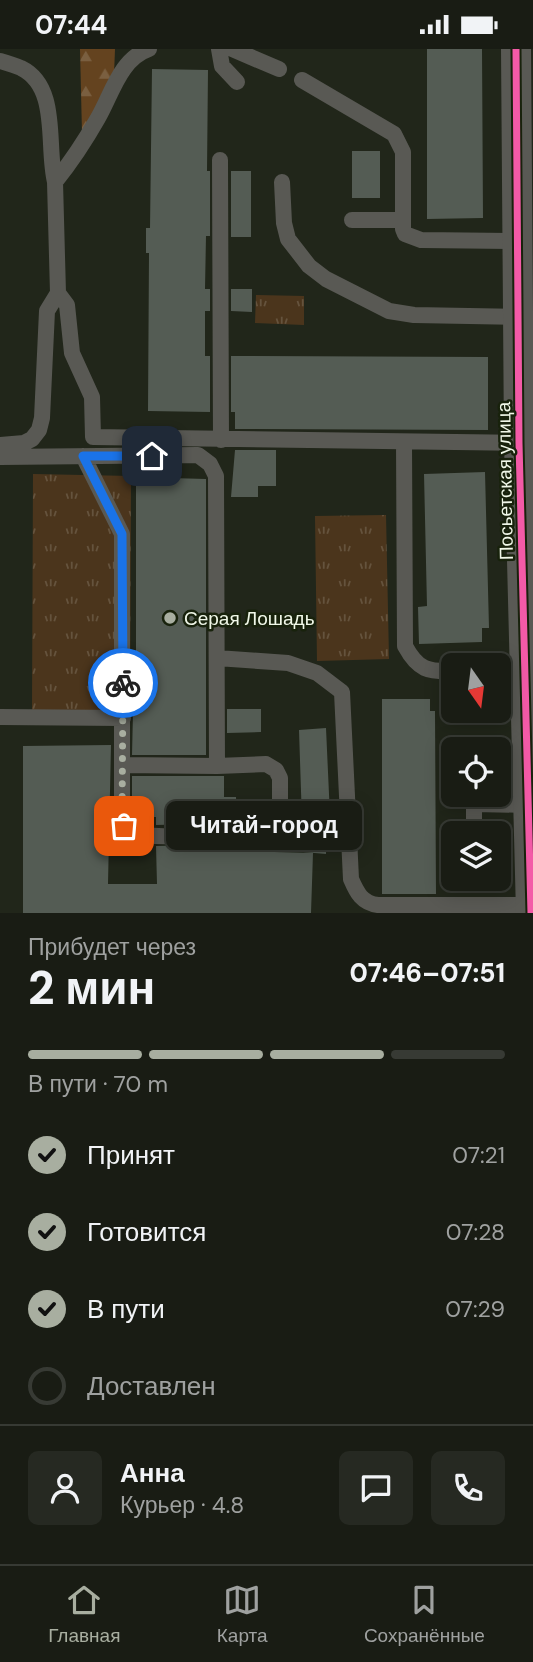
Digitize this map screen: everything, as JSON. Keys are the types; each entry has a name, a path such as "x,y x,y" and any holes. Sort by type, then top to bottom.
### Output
{"street":[{"name":"Посьетская улица","path":"516,49 519,443 527,539 512,670 529,805 531,909"}],"lane":[{"path":"55,183 87,138 118,77 138,53 149,49"},
{"path":"219,49 222,66 237,82"},
{"path":"232,49 279,69"},
{"path":"0,61 22,68 37,80 46,97 50,165 55,183 58,293 47,311 45,400 39,430 32,439 24,443 0,445"},
{"path":"302,80 394,134 400,142 403,152 405,234 421,240 516,241"},
{"path":"220,160 220,440"},
{"path":"282,182 284,223 288,239 309,265 326,279 388,311 414,315 517,317"},
{"path":"352,220 403,221"},
{"path":"58,293 67,305 72,353 92,397 93,437 519,443"},
{"path":"404,442 405,646 410,656 423,668 431,672 441,672"},
{"path":"0,457 198,455 210,464 216,476 217,765"},
{"path":"83,456 122,534 123,718 122,765 122,820 129,833 141,835 196,835 268,830 277,825 280,815 280,778 276,770 266,764 122,765"},
{"path":"218,658 288,663 317,673 342,692 351,879 362,899 369,904 378,905 531,909"},
{"path":"0,717 123,718"},
{"path":"511,803 529,805"}],"green space":[{"path":"80,49 115,49 114,74 82,133"},
{"path":"256,295 304,296 304,325 255,323"},
{"path":"33,474 131,476 130,713 32,711"},
{"path":"386,515 389,659 317,661 315,516"}],"building":[{"path":"427,49 482,49 483,218 427,219"},
{"path":"152,69 208,70 207,171 210,171 210,236 206,236 205,289 210,289 210,311 205,311 205,356 210,356 210,412 148,411 149,253 146,253 146,228 150,228"},
{"path":"352,151 380,151 380,198 352,198"},
{"path":"231,171 251,171 251,237 231,237"},
{"path":"231,289 252,289 252,312 231,311"},
{"path":"231,356 488,357 488,430 235,429 235,412 231,412"},
{"path":"235,450 276,450 276,486 258,486 258,497 231,497"},
{"path":"485,472 489,628 482,628 482,642 419,644 418,607 427,606 424,474"},
{"name":"Серая Лошадь","path":"136,477 206,479 206,755 132,755 133,712 136,712"},
{"path":"382,699 430,699 430,711 435,711 436,894 382,894"},
{"path":"227,709 261,709 261,732 227,733"},
{"path":"326,728 330,816 326,816 326,854 303,852 299,730"},
{"path":"111,745 108,884 157,884 156,846 237,844 238,851 313,853 311,913 23,913 23,746"},
{"path":"132,776 224,776 224,797 236,797 237,823 156,825 156,817 132,817"}],"cycle path":[{"path":"516,49 519,443 531,913"}],"way so far":[{"path":"123,683 124,826"}],"place":[{"name":"Серая Лошадь","path":"170,618"},
{"name":"Читай-город","path":"124,826"}],"route":[{"path":"123,683 122,534 83,456 152,456"}]}
